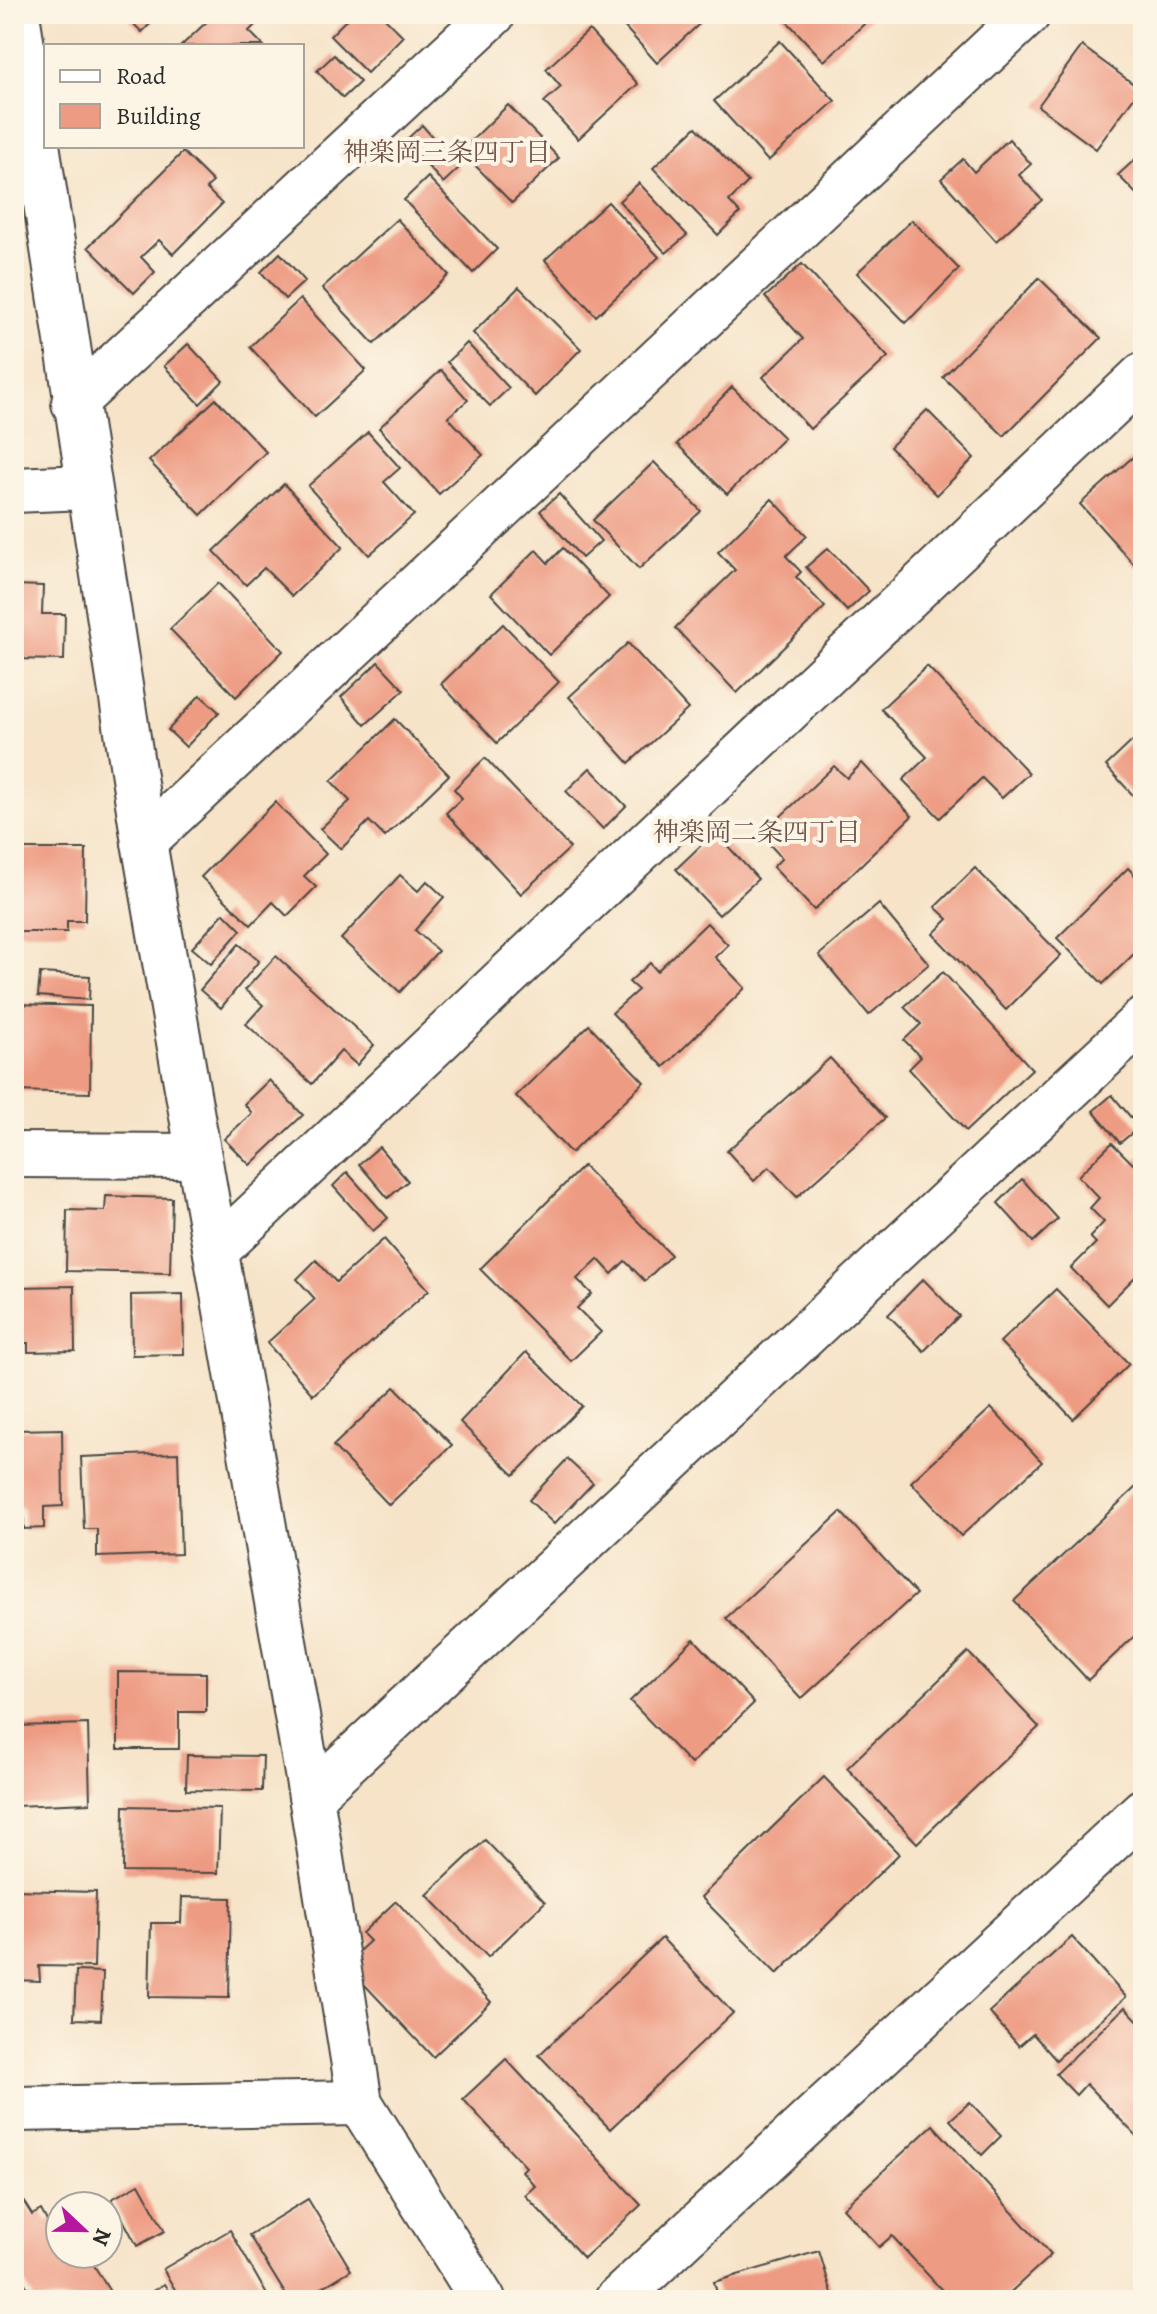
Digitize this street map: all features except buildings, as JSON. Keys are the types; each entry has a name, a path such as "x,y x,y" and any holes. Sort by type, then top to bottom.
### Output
{"street":[{"path":"17,14 19,61 144,842 196,1156 216,1251 311,1796 360,2103 483,2300"},
{"path":"74,403 493,14"},
{"path":"144,842 1028,14"},
{"path":"216,1251 1143,375"},
{"path":"14,490 86,487"},
{"path":"311,1796 1143,1020"},
{"path":"14,1155 196,1156"},
{"path":"617,2300 1143,1811"},
{"path":"14,2109 360,2103"}],"district":[{"name":"神楽岡三条四丁目","path":"447,152"},
{"name":"神楽岡二条四丁目","path":"757,832"}]}
